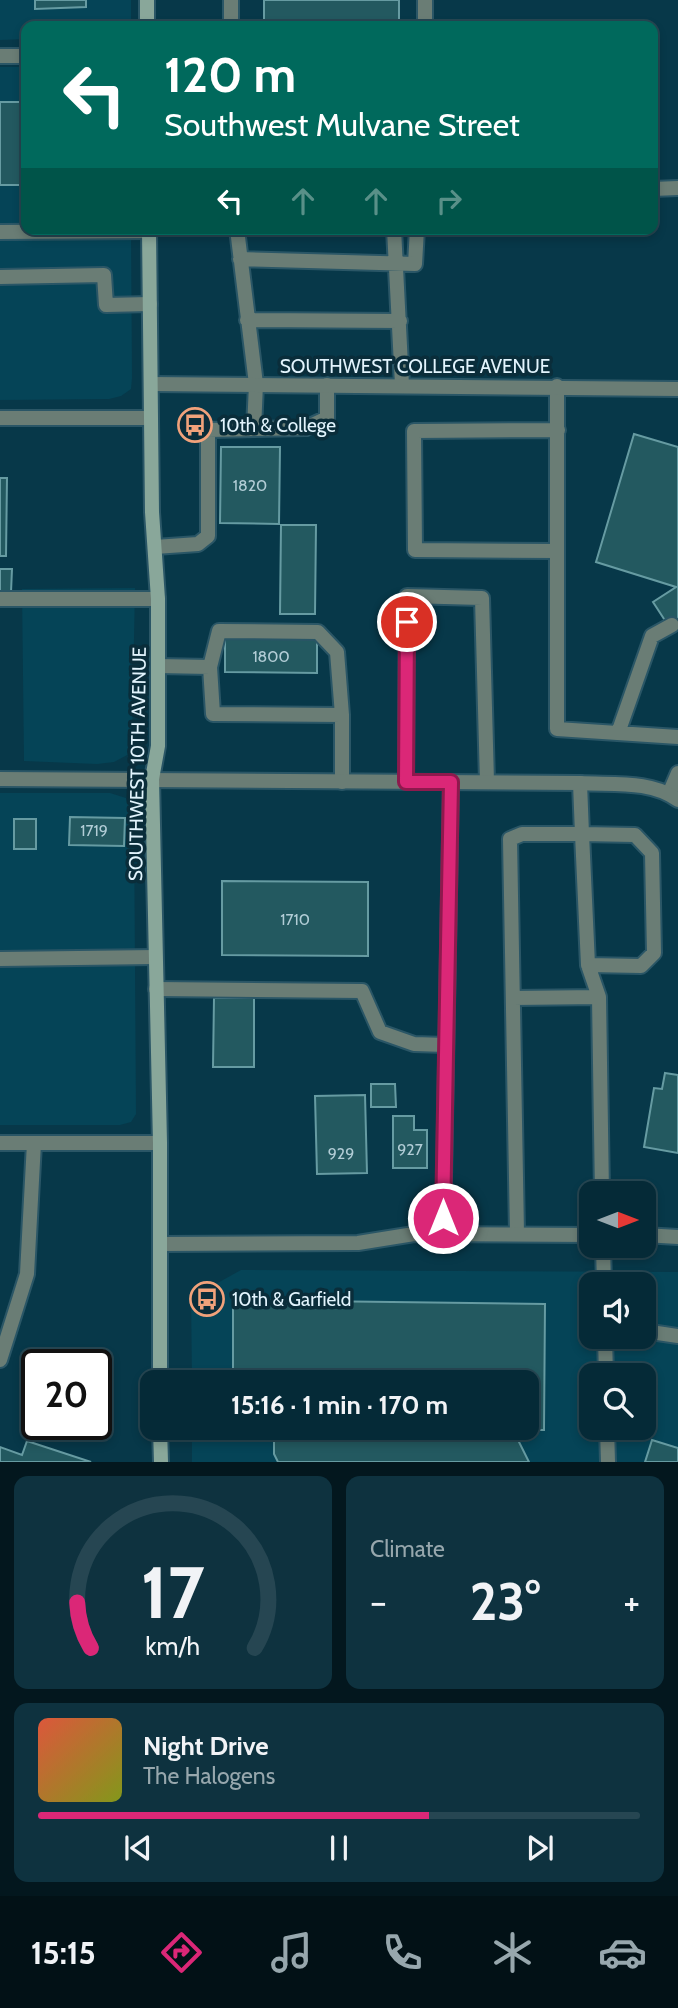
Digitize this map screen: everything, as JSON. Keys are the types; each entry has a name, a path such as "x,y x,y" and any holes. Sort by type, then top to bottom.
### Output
{"main road":[{"path":"148,0 148,21"},
{"name":"SOUTHWEST 10TH AVENUE","path":"149,235 151,418 158,598 158,746 152,779 160,1143 160,1370"},
{"path":"160,1440 161,1462"}],"street":[{"path":"230,0 231,21"},
{"path":"425,0 425,21"},
{"path":"0,56 21,56"},
{"path":"658,189 678,188"},
{"path":"0,232 21,232"},
{"path":"238,235 256,384 254,429"},
{"path":"394,235 402,385"},
{"path":"240,260 415,264 417,235"},
{"path":"0,277 104,275 106,305 150,304"},
{"path":"247,320 400,321"},
{"name":"SOUTHWEST COLLEGE AVENUE","path":"151,384 678,389"},
{"path":"155,547 198,544 208,536 208,430 306,428 327,418 327,385"},
{"path":"557,386 557,729 678,737"},
{"path":"0,418 151,418"},
{"path":"557,551 415,550 414,431 558,430"},
{"path":"406,782 407,596 482,598 486,782"},
{"path":"0,599 158,598"},
{"path":"618,733 652,636 673,625"},
{"path":"342,715 213,714 210,667 219,631 318,632 337,652 342,715 342,782"},
{"path":"158,666 210,667"},
{"path":"0,779 580,783 654,787 673,797 678,773"},
{"path":"443,1234 451,782"},
{"path":"580,783 588,965 599,997 602,1181"},
{"path":"517,1234 510,839 522,834 635,835 652,853 654,953 641,966 588,965"},
{"path":"0,959 155,957"},
{"path":"156,989 362,991 380,1032 414,1044 446,1045"},
{"path":"513,998 599,997"},
{"path":"0,1143 160,1143"},
{"path":"0,1360 27,1273 34,1143"},
{"path":"160,1244 358,1243 414,1234 579,1235"},
{"path":"656,1236 678,1237"},
{"path":"656,1333 678,1336"},
{"path":"607,1440 608,1462"}],"shaded area":[{"path":"0,0 131,0 131,21 21,21 21,39 0,40"},
{"path":"0,67 21,67 21,235 131,235 132,378 131,389 121,396 109,399 0,400"},
{"path":"135,588 132,740 129,754 114,762 97,764 24,761 22,589"},
{"path":"0,793 110,793 126,798 131,806 134,819 136,1114 131,1122 120,1125 0,1125"},
{"path":"241,1270 678,1272 678,1462 192,1462 192,1440 539,1440 539,1370 192,1370 191,1294"}],"building":[{"path":"35,0 86,0 86,7 35,9"},
{"path":"264,0 399,0 399,21 264,21"},
{"path":"0,102 21,102 21,185 0,185"},
{"path":"634,434 678,447 678,627 666,622 653,602 676,587 596,562"},
{"path":"221,447 280,447 279,524 220,523"},
{"path":"0,478 7,478 6,556 0,556"},
{"path":"281,525 316,525 315,614 280,614"},
{"path":"0,569 12,569 11,592 0,592"},
{"path":"225,638 317,639 317,673 225,672"},
{"path":"70,817 125,818 124,846 69,845"},
{"path":"14,819 36,819 36,849 14,849"},
{"path":"222,881 368,882 368,956 222,955"},
{"path":"214,998 254,998 254,1067 213,1067"},
{"path":"665,1073 678,1075 678,1153 644,1147 654,1088 662,1089"},
{"path":"371,1084 395,1084 396,1107 371,1107"},
{"path":"365,1095 367,1173 317,1174 315,1096"},
{"path":"393,1116 414,1116 414,1130 427,1130 427,1168 393,1168"},
{"path":"233,1300 545,1304 544,1430 539,1430 539,1370 233,1370"},
{"path":"274,1440 519,1440 529,1462 278,1462 274,1454"},
{"path":"652,1440 678,1448 678,1462 645,1462"},
{"path":"27,1441 91,1462 0,1462 0,1447 22,1455"}],"place":[{"name":"10th & College","path":"195,425"},
{"name":"10th & Garfield","path":"207,1299"}],"route":[{"path":"407,622 406,782 451,782 443,1218"}]}
